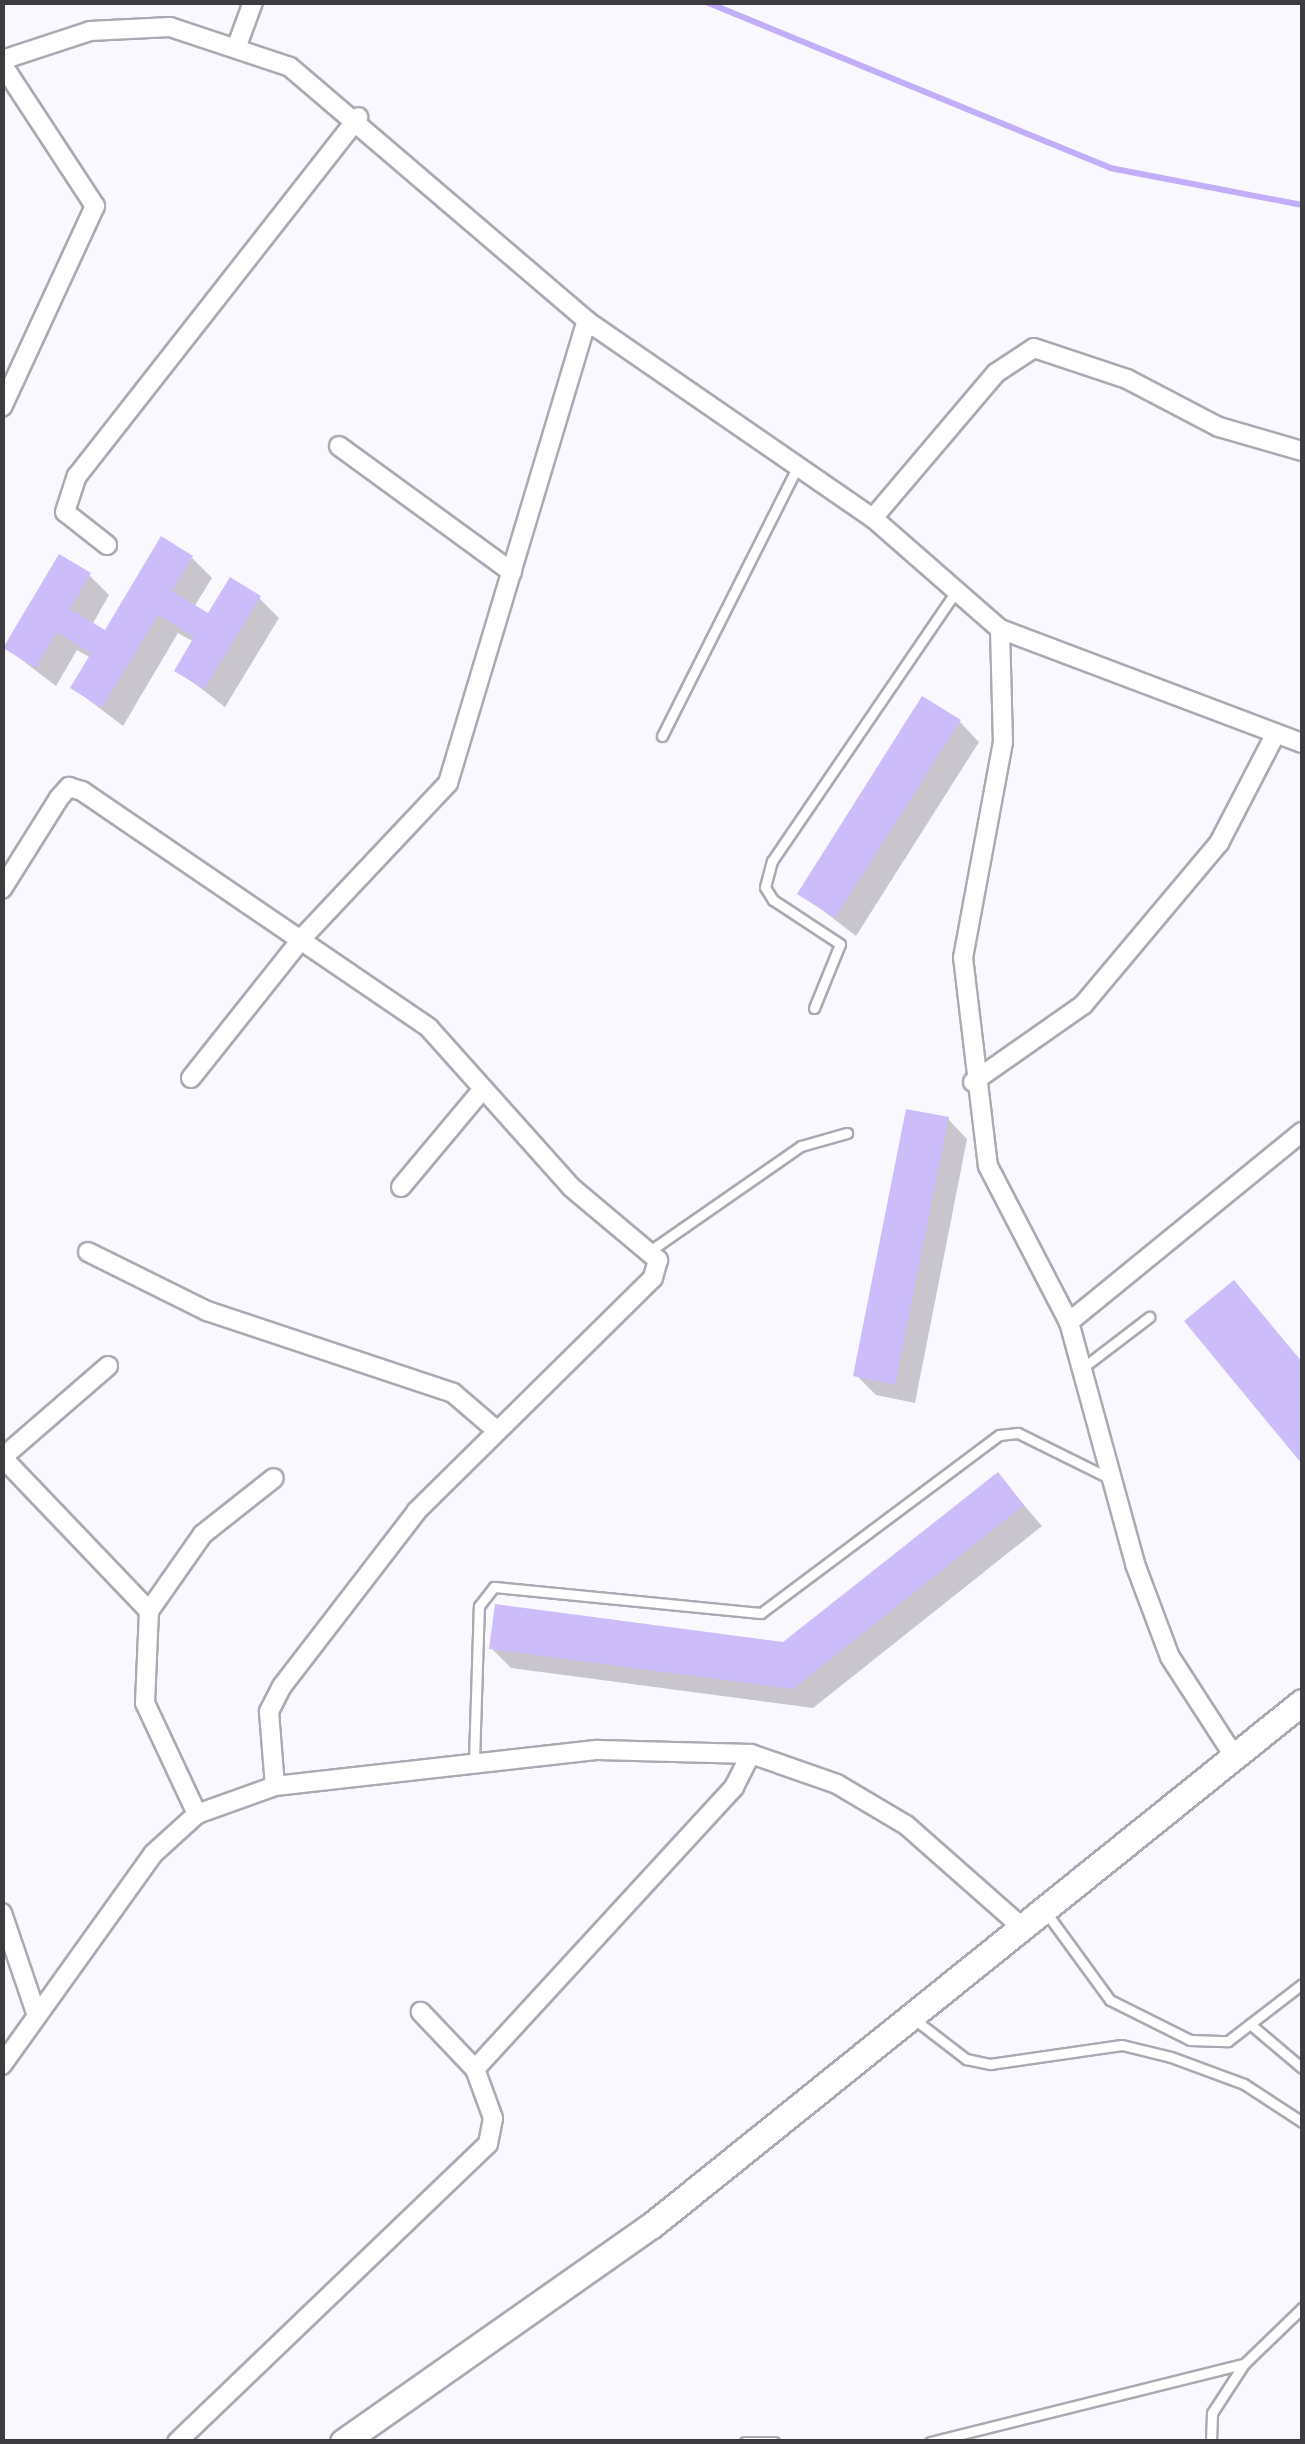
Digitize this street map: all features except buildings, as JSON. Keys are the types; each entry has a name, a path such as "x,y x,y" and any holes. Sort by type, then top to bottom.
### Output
{"main road":[{"path":"343,2442 652,2224 1302,1702"}],"street":[{"path":"238,43 254,2"},
{"path":"2,407 95,206 44,115 2,62 90,31 170,28 238,43 358,117 587,321 874,518 1000,629 1274,737 1302,743"},
{"path":"107,545 65,512 77,476 358,117"},
{"path":"190,1078 304,936 448,783 587,321"},
{"path":"874,518 996,373 1034,348 1127,379 1219,427 1302,451"},
{"path":"339,446 512,572"},
{"path":"1000,629 1003,742 963,956 972,1082 988,1166 1069,1322 1085,1366 1113,1480 1170,1657 1234,1756"},
{"path":"972,1082 1082,1005 1219,843 1274,737"},
{"path":"2,889 69,787 304,936 429,1028 572,1187 654,1248 653,1278 495,1429 417,1512 282,1686 268,1724 276,1786"},
{"path":"400,1187 483,1089"},
{"path":"1069,1322 1302,1132"},
{"path":"88,1252 208,1311 453,1393 495,1429"},
{"path":"108,1366 3,1457 148,1611"},
{"path":"197,1814 144,1703 148,1611 203,1534 274,1478"},
{"path":"2,2065 152,1854 197,1814 276,1786 598,1750 751,1754 838,1784 906,1825 1024,1929"},
{"path":"475,2070 734,1787 751,1754"},
{"path":"2,1913 36,2013"},
{"path":"177,2442 488,2144 493,2118 475,2070 421,2012"}],"lane":[{"path":"662,736 798,466"},
{"path":"814,1008 840,944 773,900 765,887 772,861 957,590"},
{"path":"654,1248 801,1146 847,1133"},
{"path":"1085,1366 1149,1317"},
{"path":"474,1761 479,1606 494,1587 761,1614 1000,1436 1018,1433 1113,1480"},
{"path":"1045,1911 1110,2000 1140,2021 1209,2040 1228,2041 1302,1984"},
{"path":"912,2018 966,2059 990,2064 1122,2046 1171,2057 1244,2084 1302,2122"},
{"path":"1250,2024 1302,2068"},
{"path":"1211,2442 1212,2413 1244,2364 1302,2308"},
{"path":"930,2442 1244,2364"},
{"path":"744,2442 774,2442"}],"waterway":[{"path":"706,2 1110,168 1302,205"}]}
